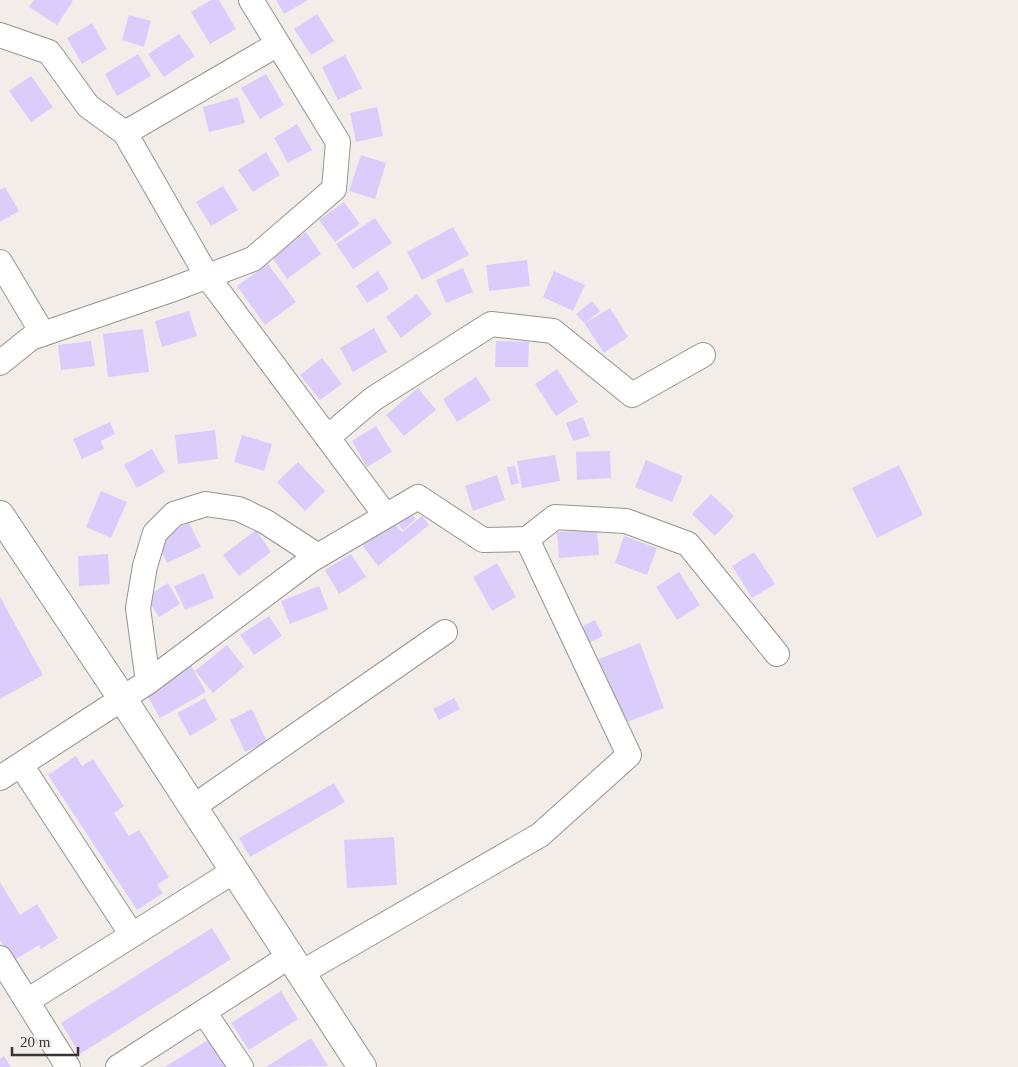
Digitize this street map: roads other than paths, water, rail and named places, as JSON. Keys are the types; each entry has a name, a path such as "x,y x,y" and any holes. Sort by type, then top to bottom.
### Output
{"main road":[{"path":"0,515 122,698 362,1067"}],"street":[{"path":"0,363 31,338 252,259 334,189 338,142 251,0"},
{"path":"0,35 49,52 88,106 126,133 207,276 386,516"},
{"path":"126,133 278,44"},
{"path":"0,262 43,334"},
{"path":"328,437 372,399 491,324 553,331 632,395 703,355"},
{"path":"0,778 148,682 318,556 418,497 483,540 527,539 555,517 626,520 688,544 777,654"},
{"path":"148,682 138,608 145,566 155,533 174,514 206,504 239,508 266,522 318,556"},
{"path":"119,1067 204,1012 540,835 629,755 527,539"},
{"path":"193,807 445,632"},
{"path":"21,765 132,935"},
{"path":"14,992 132,935 234,871"},
{"path":"0,958 14,992 68,1067"},
{"path":"204,1012 241,1067"}]}
